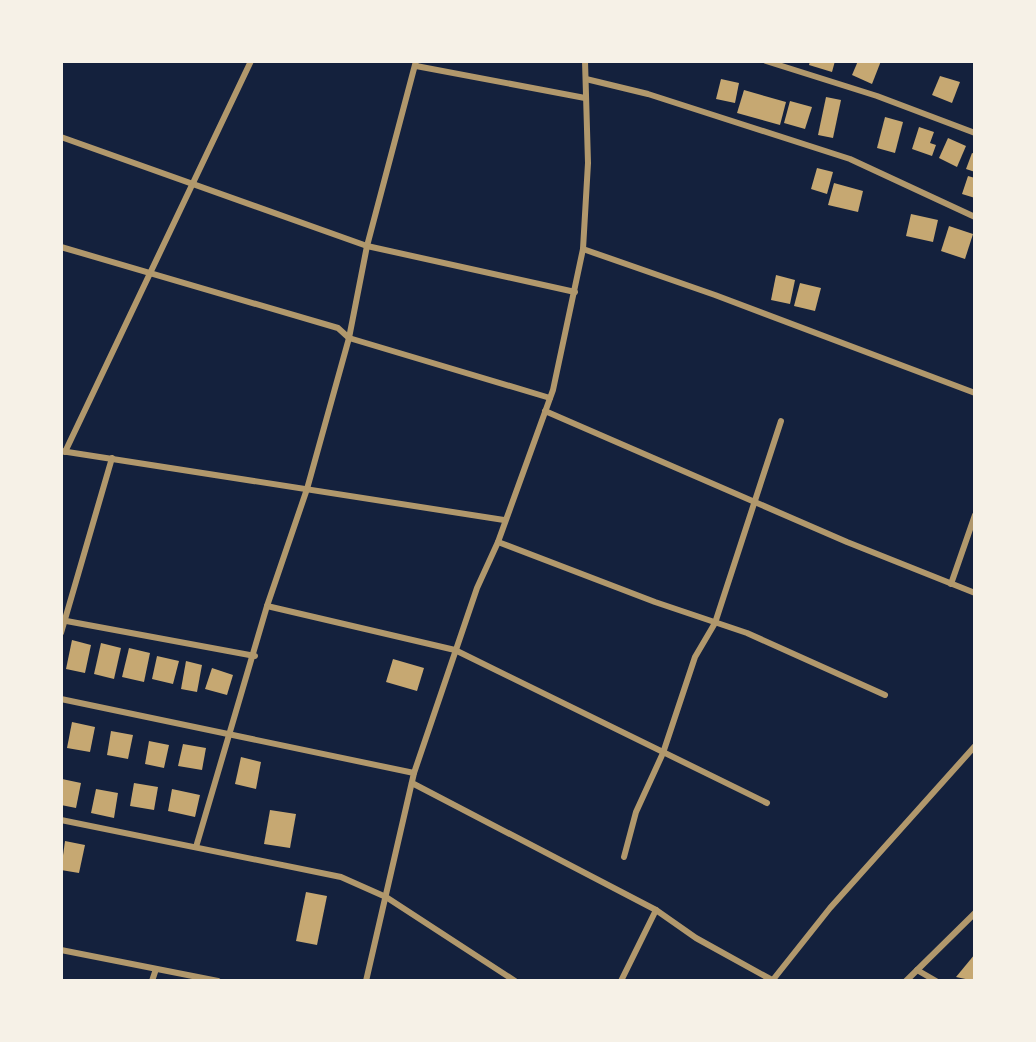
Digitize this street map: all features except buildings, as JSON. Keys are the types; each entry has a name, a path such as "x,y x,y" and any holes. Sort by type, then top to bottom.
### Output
{"street":[{"path":"251,61 152,273 63,451 504,520"},
{"path":"366,981 414,773 477,588 498,542 550,398 583,249 588,163 585,61"},
{"path":"766,61 877,96 975,133"},
{"path":"196,848 267,606 306,489 349,338 367,246 416,63 585,98"},
{"path":"586,79 648,94 850,159 975,216"},
{"path":"61,137 192,186 367,246 575,292"},
{"path":"61,247 338,328 349,338 550,398"},
{"path":"583,249 715,295 975,393"},
{"path":"545,411 975,593"},
{"path":"624,857 636,812 663,752 695,657 715,623 757,502 781,421"},
{"path":"61,633 112,458"},
{"path":"951,584 975,515"},
{"path":"498,542 747,633 885,695"},
{"path":"267,606 455,650 767,803"},
{"path":"63,620 254,656"},
{"path":"61,699 414,773"},
{"path":"412,783 656,911 696,939 772,981 830,908 975,746"},
{"path":"61,820 341,877 386,897 515,981"},
{"path":"621,981 656,911"},
{"path":"906,981 975,913"},
{"path":"61,950 218,981"},
{"path":"152,981 156,969"},
{"path":"917,970 936,981"}]}
